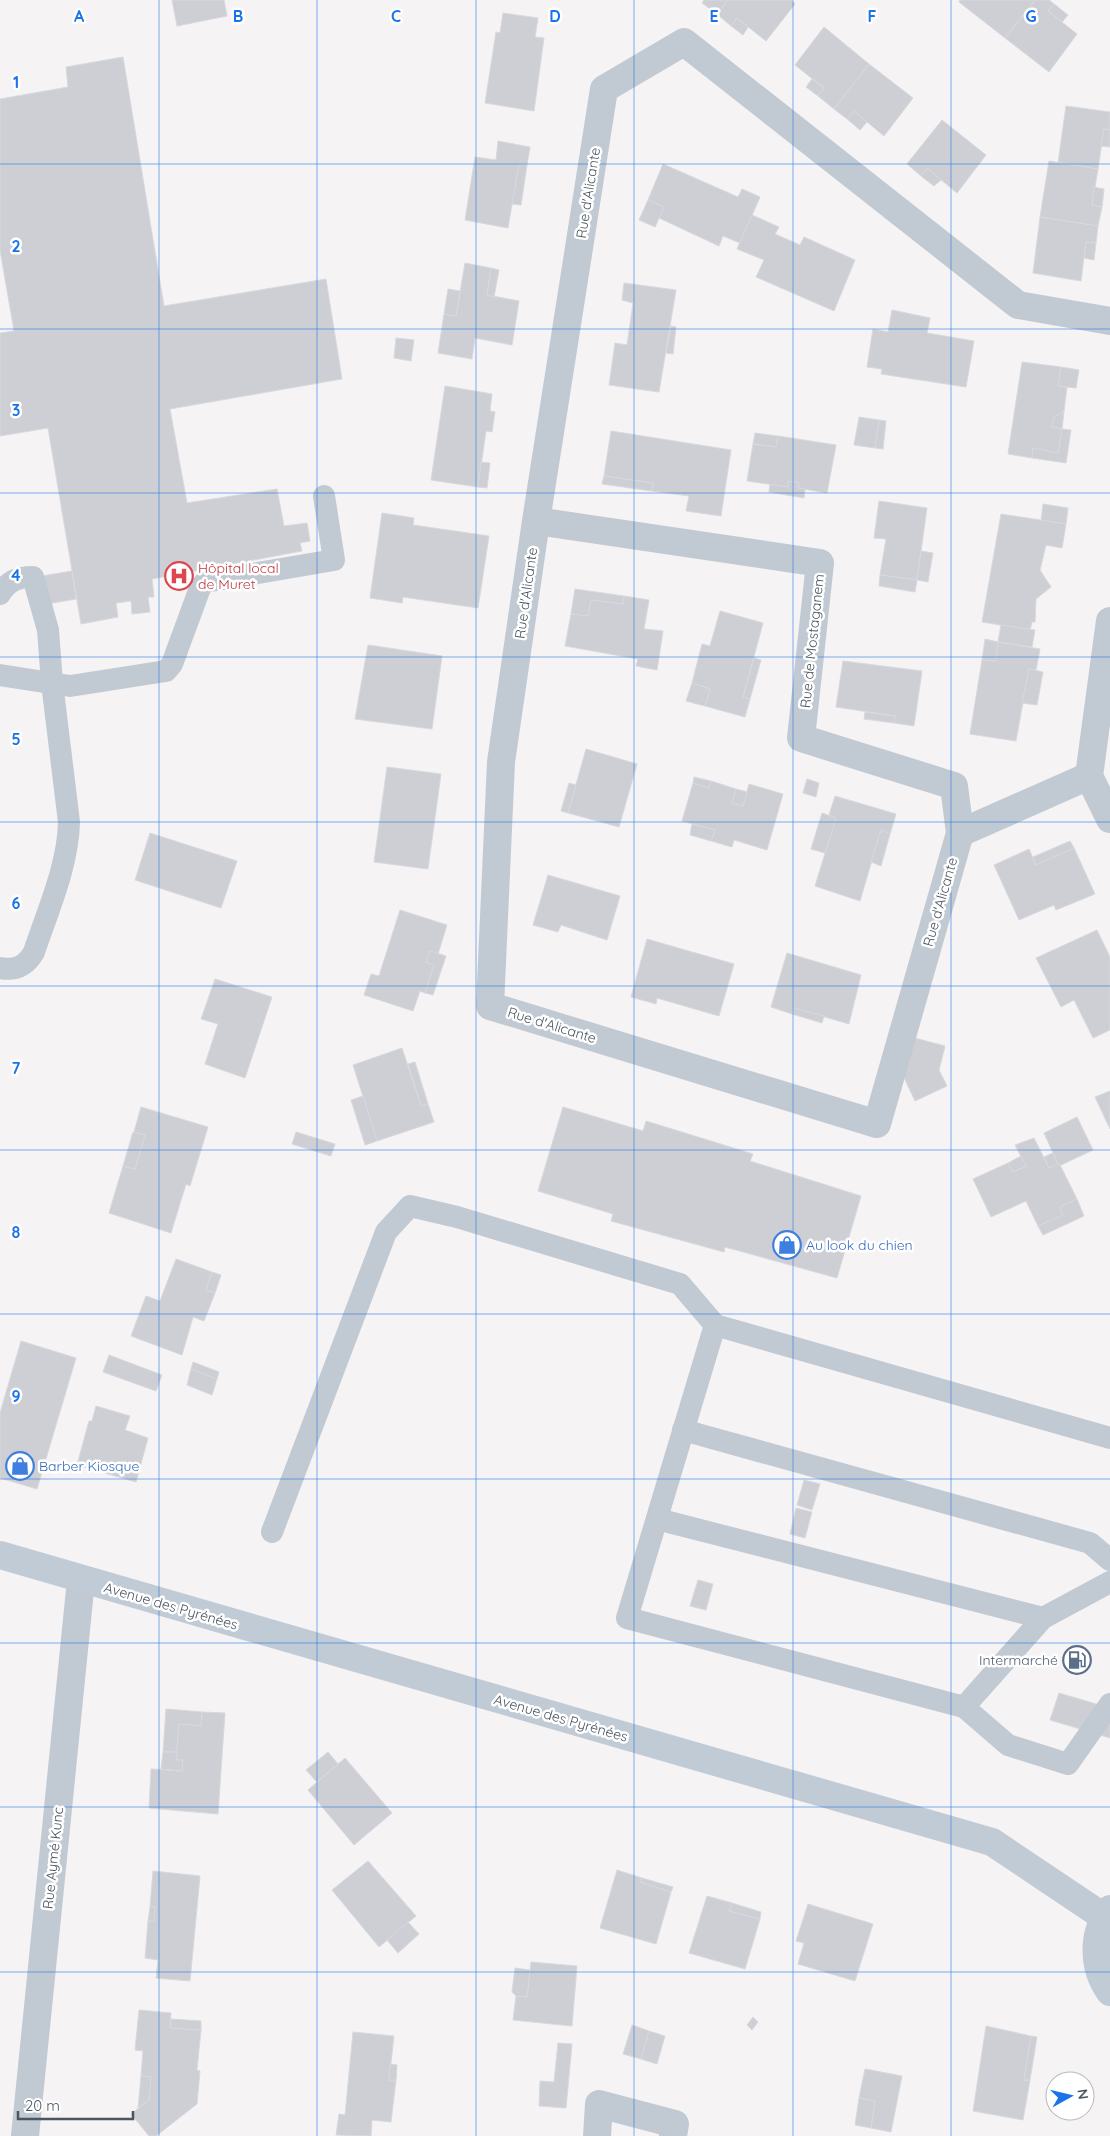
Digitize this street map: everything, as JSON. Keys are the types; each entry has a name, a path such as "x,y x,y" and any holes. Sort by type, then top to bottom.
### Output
{"main road":[{"name":"Avenue des Pyrénées","path":"0,1555 81,1580 992,1842 1107,1913"},
{"path":"1107,1913 1096,1939 1096,1961 1103,1982 1110,1992"}],"street":[{"name":"Rue d'Alicante","path":"960,834 876,1124 490,1006 501,762 536,521 604,89 684,42 1018,306 1110,321"},
{"name":"Rue de Mostaganem","path":"536,521 820,563 801,738 954,786 960,834"},
{"path":"1110,621 1088,776 1110,819"},
{"path":"960,834 1088,776"},
{"name":"Rue Aymé Kunc","path":"25,2136 81,1580"},
{"path":"597,2136 599,2104 674,2124 673,2136"}],"lane":[{"path":"0,675 70,686 166,671 172,664 200,588 205,582 334,560 324,496"},
{"path":"0,594 7,584 24,577 33,577 48,630 52,683 69,822 68,841 34,952 29,961 21,967 9,970 0,968"},
{"path":"272,1532 386,1232 410,1206 457,1217 680,1284 714,1326 1110,1438"},
{"path":"714,1326 627,1618 964,1707 1008,1745 1068,1764 1110,1704"},
{"path":"682,1430 1090,1543 1110,1560"},
{"path":"657,1519 1043,1618"},
{"path":"964,1707 1043,1618 1110,1582"}],"building":[{"path":"172,0 224,0 227,16 177,26"},
{"path":"704,0 728,0 717,14 702,3"},
{"path":"728,0 791,0 795,4 766,41 737,18 731,26 717,14"},
{"path":"960,0 1035,0 1005,38 959,2"},
{"path":"1035,0 1049,0 1054,4 1048,11 1077,34 1049,72 1005,38"},
{"path":"1054,4 1068,15 1062,22 1048,11"},
{"path":"503,13 538,18 535,37 544,38 534,111 485,103 496,32 500,33"},
{"path":"737,18 748,27 743,35 731,26"},
{"path":"824,27 869,64 834,109 818,96 824,88 795,65"},
{"path":"123,57 164,306 326,279 342,379 170,409 187,503 277,489 284,526 307,523 310,541 300,543 302,551 152,579 154,597 148,597 150,612 132,614 131,601 116,603 118,617 81,624 48,428 0,436 0,333 14,331 0,250 0,99 68,87 66,67"},
{"path":"869,64 913,98 884,136 854,111 847,119 834,109"},
{"path":"812,79 824,88 818,96 806,87"},
{"path":"1066,106 1110,112 1110,130 1104,129 1098,169 1058,163"},
{"path":"854,111 867,122 860,130 847,119"},
{"path":"942,120 986,155 957,193 927,168 921,176 907,164"},
{"path":"1104,129 1110,130 1110,147 1101,146"},
{"path":"498,141 530,147 527,165 519,164 508,228 465,220 475,157 496,160"},
{"path":"1049,161 1098,169 1092,205 1102,207 1098,226 1040,217"},
{"path":"519,164 527,165 521,205 512,204"},
{"path":"663,164 738,197 742,189 760,197 740,243 723,236 719,246 659,218 664,207 648,200"},
{"path":"927,168 941,180 934,186 921,176"},
{"path":"1094,187 1104,189 1102,207 1092,205"},
{"path":"648,200 664,207 655,227 639,220"},
{"path":"752,215 779,227 775,234 800,245 804,237 855,260 834,311 756,277 764,260 737,249"},
{"path":"1040,217 1098,226 1096,243 1086,242 1081,281 1033,273"},
{"path":"1086,242 1096,243 1094,260 1084,258"},
{"path":"465,263 491,268 487,295 519,301 512,345 475,338 472,359 438,353 444,314 456,316"},
{"path":"491,268 499,270 494,297 487,295"},
{"path":"624,283 676,290 659,392 609,385 615,343 627,345 633,303 622,300"},
{"path":"448,289 460,291 456,316 444,314"},
{"path":"892,310 930,318 927,333 974,341 966,387 881,374 882,369 867,367 873,329 888,332"},
{"path":"671,326 676,327 673,354 666,353"},
{"path":"396,338 414,340 411,361 394,358"},
{"path":"1022,362 1061,367 1058,386 1067,387 1064,411 1054,417 1052,427 1062,429 1058,453 1033,448 1032,458 1008,454"},
{"path":"1061,367 1079,370 1076,388 1058,386"},
{"path":"445,386 492,394 490,411 495,412 492,432 486,431 478,487 431,480"},
{"path":"1064,411 1062,429 1052,427 1054,417"},
{"path":"859,417 879,420 875,448 854,445"},
{"path":"879,420 886,421 883,449 875,448"},
{"path":"1062,429 1071,430 1066,463 1032,458 1033,448 1058,453"},
{"path":"611,431 731,450 721,516 686,511 689,496 652,491 653,483 604,476"},
{"path":"755,433 778,436 776,447 753,444"},
{"path":"778,436 836,445 827,493 798,488 799,483 788,481 788,487 747,481 753,444 776,447"},
{"path":"481,462 490,463 487,488 478,487"},
{"path":"604,476 653,483 652,491 602,484"},
{"path":"788,481 799,483 798,488 805,489 804,498 769,492 770,484 788,487"},
{"path":"879,501 927,508 917,580 880,575 886,539 874,538"},
{"path":"1043,504 1068,508 1066,524 1041,521"},
{"path":"382,513 414,518 413,525 489,536 478,608 403,597 402,603 370,598"},
{"path":"1001,514 1066,524 1062,548 1046,545 1040,570 1051,587 1036,599 1035,622 1032,622 1030,630 982,622"},
{"path":"921,551 933,553 928,582 917,580"},
{"path":"72,571 76,599 47,604 42,576"},
{"path":"880,575 917,580 915,592 879,586"},
{"path":"575,589 624,596 623,604 591,600 588,616 571,614"},
{"path":"624,596 649,600 644,629 663,631 657,670 636,666 638,659 565,646 571,614 588,616 591,600 623,604"},
{"path":"720,611 763,623 743,697 750,699 745,717 705,706 710,689 692,683 702,644 710,646"},
{"path":"1001,625 1035,630 1032,647 998,642"},
{"path":"985,639 998,642 996,661 982,660"},
{"path":"998,642 1040,649 1036,670 1029,669 1016,741 970,734 982,660 996,661"},
{"path":"368,645 442,656 432,729 355,719"},
{"path":"754,658 761,660 750,699 743,697"},
{"path":"843,661 922,671 914,726 894,723 895,716 836,707"},
{"path":"1029,669 1043,672 1037,705 1022,703"},
{"path":"692,683 710,689 705,706 686,701"},
{"path":"865,712 895,716 894,723 864,719"},
{"path":"586,749 637,764 619,827 568,813"},
{"path":"387,767 441,774 428,869 374,862"},
{"path":"694,777 711,781 709,788 693,783"},
{"path":"807,779 819,783 816,797 803,793"},
{"path":"711,781 736,789 732,803 743,806 749,784 783,794 767,850 734,840 732,847 711,841 715,830 682,821 693,783 709,788"},
{"path":"569,783 576,785 568,813 561,811"},
{"path":"736,789 747,792 743,806 732,803"},
{"path":"835,796 896,814 890,834 881,830 860,901 815,886 836,818 829,815"},
{"path":"822,813 836,818 825,853 811,849"},
{"path":"692,824 715,830 711,841 690,835"},
{"path":"881,830 890,834 881,866 871,862"},
{"path":"150,833 237,861 221,908 135,880"},
{"path":"1070,841 1074,848 1036,865 1033,857"},
{"path":"1074,848 1095,894 1056,910 1054,905 1019,920 994,865 1029,849 1036,865"},
{"path":"548,875 620,896 607,940 561,925 558,932 533,925"},
{"path":"400,910 447,925 438,954 430,951 426,962 434,965 425,993 420,991 413,1011 364,995 371,974 379,976"},
{"path":"1097,930 1110,957 1110,1030 1093,1038 1074,1000 1061,1007 1036,958"},
{"path":"647,939 734,964 719,1016 657,998 656,1004 631,997"},
{"path":"430,951 446,956 433,995 425,993 434,965 426,962"},
{"path":"787,953 861,975 849,1024 794,1008 792,1014 771,1007"},
{"path":"215,979 272,997 245,1078 205,1064 218,1024 201,1019"},
{"path":"794,1008 824,1016 822,1023 792,1014"},
{"path":"911,1037 945,1046 939,1070 947,1086 915,1101 901,1071"},
{"path":"402,1048 421,1106 428,1104 434,1122 377,1141 353,1065"},
{"path":"415,1062 428,1104 421,1106 408,1064"},
{"path":"1110,1091 1110,1129 1095,1097"},
{"path":"363,1096 377,1141 365,1145 351,1100"},
{"path":"141,1107 208,1127 190,1186 186,1184 171,1233 109,1213 123,1166 135,1169 145,1135 134,1132"},
{"path":"563,1107 643,1131 646,1121 753,1154 750,1161 861,1196 837,1278 725,1247 724,1252 611,1221 613,1214 538,1191"},
{"path":"1077,1117 1093,1150 1059,1166 1044,1133"},
{"path":"133,1132 145,1135 135,1169 123,1166"},
{"path":"296,1132 335,1144 331,1156 292,1144"},
{"path":"1034,1138 1049,1168 1060,1165 1077,1199 1060,1207 1063,1215 1038,1226 1026,1201 991,1217 973,1179 1008,1163 1013,1172 1026,1166 1015,1145"},
{"path":"1053,1153 1058,1164 1049,1168 1044,1157"},
{"path":"1021,1156 1026,1166 1013,1172 1008,1163"},
{"path":"1077,1199 1084,1216 1043,1235 1038,1226 1063,1215 1060,1207"},
{"path":"176,1259 212,1272 206,1290 215,1293 204,1321 193,1317 182,1355 131,1336 146,1296 160,1301"},
{"path":"212,1272 221,1275 215,1293 206,1290"},
{"path":"21,1341 76,1358 37,1489 0,1478 0,1413"},
{"path":"109,1355 162,1375 156,1391 103,1372"},
{"path":"193,1362 219,1372 217,1379 191,1369"},
{"path":"191,1369 217,1379 212,1395 187,1385"},
{"path":"96,1406 130,1416 125,1430 148,1438 136,1482 77,1465 89,1421 92,1421"},
{"path":"804,1480 820,1484 812,1510 797,1505"},
{"path":"796,1508 812,1512 805,1538 790,1534"},
{"path":"698,1580 713,1584 706,1610 690,1606"},
{"path":"1059,1693 1110,1708 1110,1738 1050,1720"},
{"path":"166,1709 202,1712 201,1726 179,1724 177,1752 163,1752"},
{"path":"202,1712 225,1713 218,1814 149,1808 151,1769 182,1771 183,1760 176,1760 179,1724 201,1726"},
{"path":"163,1752 177,1752 176,1760 183,1760 182,1771 161,1769"},
{"path":"328,1752 338,1764 317,1782 306,1770"},
{"path":"345,1758 392,1813 354,1845 308,1790"},
{"path":"368,1861 416,1916 379,1947 332,1890"},
{"path":"617,1870 642,1878 640,1882 671,1892 656,1944 600,1928"},
{"path":"153,1871 200,1876 190,1981 156,1978 158,1960 145,1958 148,1921 154,1921 155,1907 150,1907"},
{"path":"642,1878 673,1887 671,1892 640,1882"},
{"path":"707,1896 732,1903 729,1911 760,1919 745,1969 689,1953"},
{"path":"732,1903 761,1912 760,1919 729,1911"},
{"path":"808,1904 873,1924 855,1981 798,1964 804,1943 796,1941"},
{"path":"150,1907 155,1907 154,1921 148,1921"},
{"path":"408,1922 419,1934 398,1953 387,1940"},
{"path":"531,1962 577,1966 572,2026 513,2020 516,1996 527,1997"},
{"path":"515,1968 530,1970 527,1997 516,1996 512,1992"},
{"path":"139,2010 171,2013 170,2028 201,2030 197,2070 200,2071 197,2104 156,2136 149,2136 131,2114 149,2100 151,2077 141,2076 143,2051 135,2050"},
{"path":"753,2017 758,2022 752,2030 747,2025"},
{"path":"171,2019 201,2021 201,2030 170,2028"},
{"path":"632,2025 649,2031 641,2059 623,2054"},
{"path":"986,2026 1031,2036 1024,2080 1030,2080 1023,2120 973,2111"},
{"path":"649,2031 665,2036 657,2064 641,2059"},
{"path":"353,2032 394,2036 389,2080 396,2080 391,2122 372,2120 371,2136 336,2135 339,2114 345,2115"},
{"path":"1031,2036 1037,2037 1030,2080 1024,2080"},
{"path":"558,2043 572,2044 566,2108 539,2106 540,2081 554,2082"},
{"path":"390,2064 397,2065 396,2080 389,2080"},
{"path":"865,2069 902,2076 891,2132 871,2128 875,2101 859,2098"},
{"path":"141,2076 151,2077 149,2100 138,2108"},
{"path":"859,2098 875,2101 871,2128 855,2125"}],"place":[{"name":"Hôpital local de Muret","path":"179,576"},
{"name":"Au look du chien","path":"787,1245"},
{"name":"Barber Kiosque","path":"20,1466"},
{"name":"Intermarché","path":"1077,1660"}]}
